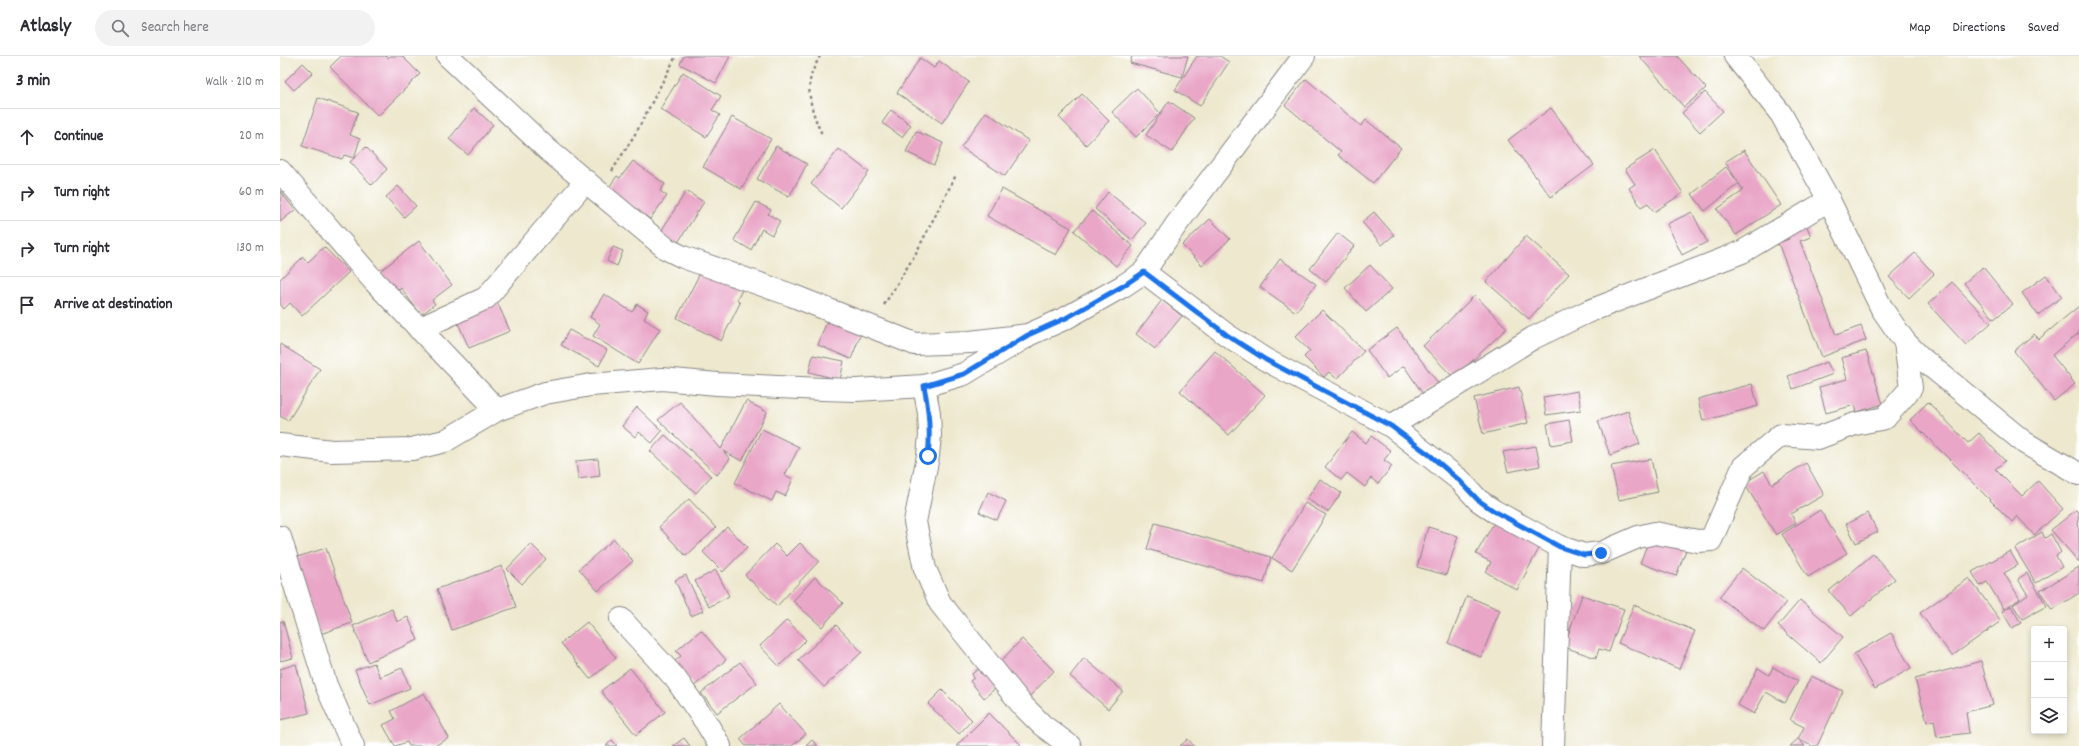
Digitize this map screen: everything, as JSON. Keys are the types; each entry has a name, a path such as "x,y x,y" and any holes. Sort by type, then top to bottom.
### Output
{"street":[{"path":"448,56 548,150 667,249 683,258 791,295 871,325 916,344 970,342 1028,335"},
{"path":"280,445 332,451 412,449 445,442 497,410 545,394 592,385 662,379 717,384 856,390 924,386 964,374 1028,335 1066,318 1111,293 1144,272 1176,225 1304,56"},
{"path":"1735,56 1781,114 1829,200 1882,309 1905,342 1921,358 2025,443 2079,474"},
{"path":"280,171 374,281 497,410"},
{"path":"419,329 486,298 593,186"},
{"path":"1391,426 1534,338 1587,312 1742,252 1829,200"},
{"path":"1144,272 1227,335 1266,360 1391,426 1460,481 1478,500 1494,511 1560,547 1584,555 1601,553 1638,537 1655,533 1698,541 1711,540 1743,467 1781,434 1818,438 1855,424 1886,418 1911,388 1905,342"},
{"path":"924,386 929,413 930,434 928,456 915,522 925,569 940,604 1023,706 1042,725 1070,746"},
{"path":"280,537 326,684 353,746"},
{"path":"1553,746 1560,547"},
{"path":"621,619 675,678 707,724 720,746"}],"path":[{"path":"593,186 637,131 676,56"},
{"path":"820,56 811,77 811,98 815,120 822,134"},
{"path":"871,325 916,253 956,175"}],"building":[{"path":"341,56 386,56 388,58 390,56 402,56 420,74 378,116 330,67"},
{"path":"684,56 730,56 716,83 680,64"},
{"path":"1132,56 1188,56 1182,77 1130,63"},
{"path":"1197,56 1220,56 1229,62 1200,106 1175,90"},
{"path":"1639,56 1677,56 1706,88 1684,107"},
{"path":"920,58 934,68 939,61 969,82 942,123 897,93"},
{"path":"303,63 313,73 294,90 285,81"},
{"path":"683,72 721,96 712,110 720,115 706,137 660,109"},
{"path":"1306,79 1361,126 1366,120 1401,148 1373,183 1338,155 1341,152 1285,105"},
{"path":"1137,88 1160,113 1136,137 1112,112"},
{"path":"1705,92 1723,111 1700,132 1682,113"},
{"path":"1082,94 1109,121 1086,145 1059,117"},
{"path":"318,98 358,112 350,135 360,139 354,158 344,155 342,159 302,146"},
{"path":"1169,101 1194,118 1172,152 1146,135"},
{"path":"474,108 493,125 468,155 449,139"},
{"path":"1551,108 1594,165 1551,197 1508,140"},
{"path":"891,110 911,125 902,137 882,123"},
{"path":"986,112 1029,141 1005,176 961,147"},
{"path":"732,117 771,139 741,189 703,167"},
{"path":"916,131 943,143 934,165 906,152"},
{"path":"776,146 807,164 789,197 757,179"},
{"path":"366,147 387,169 372,185 350,162"},
{"path":"839,149 869,172 841,208 811,184"},
{"path":"1655,150 1683,193 1654,212 1648,203 1641,207 1629,188 1635,184 1625,169"},
{"path":"1744,150 1781,205 1736,235 1717,209 1743,191 1739,183 1705,211 1692,194 1726,167 1738,182 1725,162"},
{"path":"633,161 665,184 660,191 667,196 650,219 607,190 617,176 620,178"},
{"path":"398,186 416,206 404,217 386,197"},
{"path":"1002,189 1071,228 1056,255 987,216"},
{"path":"280,191 295,210 280,222"},
{"path":"686,191 704,202 677,244 660,233"},
{"path":"1108,192 1146,223 1132,240 1095,209"},
{"path":"756,202 771,210 768,214 780,221 772,235 762,229 751,250 734,240"},
{"path":"1092,211 1133,246 1116,266 1074,231"},
{"path":"1374,212 1394,235 1382,245 1362,222"},
{"path":"1692,212 1707,242 1682,255 1667,224"},
{"path":"1210,219 1230,239 1202,265 1182,245"},
{"path":"1807,226 1811,237 1800,241 1836,335 1861,326 1866,340 1822,357 1778,243 1789,239 1787,234"},
{"path":"1338,233 1354,246 1326,282 1310,269"},
{"path":"1526,236 1569,274 1529,319 1486,282"},
{"path":"419,241 452,285 432,300 435,304 421,315 401,288 397,292 380,271"},
{"path":"324,247 349,272 302,316 290,303 284,309 280,304 280,279 303,257 308,262"},
{"path":"613,247 623,251 617,266 607,261"},
{"path":"1915,253 1934,274 1909,298 1889,277"},
{"path":"1280,259 1316,284 1296,312 1260,287"},
{"path":"1370,265 1392,289 1366,312 1345,288"},
{"path":"703,267 743,288 737,300 740,303 721,341 677,318"},
{"path":"1983,267 2013,304 1994,319 1964,283"},
{"path":"2046,275 2062,297 2038,315 2022,293"},
{"path":"1952,282 1991,323 1966,345 1928,304"},
{"path":"491,288 510,331 469,348 450,305"},
{"path":"604,294 632,312 637,304 648,311 644,319 660,329 638,364 593,336 600,324 590,317"},
{"path":"1475,295 1507,328 1454,378 1423,346"},
{"path":"1162,300 1182,316 1155,349 1136,334"},
{"path":"2079,306 2079,333 2052,355 2075,384 2054,401 2014,351 2034,334 2039,339"},
{"path":"1322,310 1364,351 1337,379 1329,372 1324,377 1304,357 1310,351 1295,337"},
{"path":"828,318 862,331 851,359 818,345"},
{"path":"1397,328 1438,383 1423,394 1404,366 1387,378 1367,350"},
{"path":"569,330 607,350 599,366 561,345"},
{"path":"280,344 320,369 288,421 280,416"},
{"path":"1215,351 1265,395 1229,435 1180,391"},
{"path":"1866,351 1883,404 1857,412 1855,405 1826,413 1819,387 1847,379 1841,358"},
{"path":"813,355 844,361 840,380 809,372"},
{"path":"1827,362 1833,374 1793,389 1788,376"},
{"path":"1752,384 1758,406 1703,421 1698,399"},
{"path":"1519,387 1528,423 1483,434 1474,398"},
{"path":"1578,391 1581,410 1546,415 1543,397"},
{"path":"746,401 767,412 742,461 723,451 730,459 717,475 658,420 680,402 721,449"},
{"path":"1928,402 1968,443 1979,433 2005,461 1995,469 2022,496 2038,481 2063,509 2034,535 2017,516 2012,522 1910,420"},
{"path":"637,407 662,431 652,443 639,432 635,437 622,426"},
{"path":"1628,411 1640,444 1610,455 1598,421"},
{"path":"1569,420 1573,441 1551,445 1547,424"},
{"path":"762,429 799,447 785,475 793,479 785,496 776,492 772,501 735,483"},
{"path":"1352,432 1366,443 1371,436 1391,451 1384,460 1392,466 1378,484 1371,478 1365,487 1347,473 1341,480 1325,467"},
{"path":"665,435 711,476 696,493 650,451"},
{"path":"1536,446 1540,466 1508,472 1503,452"},
{"path":"598,459 600,476 578,479 576,461"},
{"path":"1651,459 1658,492 1619,500 1611,466"},
{"path":"1806,463 1824,495 1791,514 1796,523 1776,535 1744,483 1764,471 1772,484"},
{"path":"1320,479 1341,493 1328,512 1307,499"},
{"path":"988,492 1006,501 997,520 979,512"},
{"path":"689,499 716,528 686,556 659,527"},
{"path":"1305,503 1326,515 1292,570 1272,558"},
{"path":"1820,510 1847,553 1808,577 1782,534"},
{"path":"2076,510 2079,513 2077,526 2079,528 2079,562 2051,530"},
{"path":"1868,513 1878,532 1856,543 1846,524"},
{"path":"1499,514 1544,539 1517,590 1486,572 1491,562 1476,554"},
{"path":"1155,523 1271,557 1264,583 1147,549"},
{"path":"727,527 747,547 723,572 703,552"},
{"path":"1428,527 1458,536 1446,575 1417,567"},
{"path":"2042,532 2045,538 2051,534 2061,552 2056,556 2062,567 2036,583 2015,549"},
{"path":"1650,537 1686,550 1676,576 1640,563"},
{"path":"614,539 633,561 598,591 579,569"},
{"path":"800,543 819,561 777,606 745,575 775,544 787,556"},
{"path":"531,544 546,559 522,584 507,569"},
{"path":"326,548 352,623 320,634 294,558"},
{"path":"2010,551 2018,565 2004,573 2020,599 2004,609 1987,582 1980,586 1972,572"},
{"path":"1873,554 1895,579 1851,616 1829,591"},
{"path":"502,566 516,607 452,630 437,589"},
{"path":"2079,567 2079,593 2052,610 2040,591"},
{"path":"1742,568 1786,602 1764,631 1719,597"},
{"path":"716,570 729,596 709,607 695,581"},
{"path":"2027,573 2047,606 2022,619 2013,605 2028,595 2018,579"},
{"path":"686,575 703,611 691,616 675,580"},
{"path":"815,577 843,603 822,627 793,601"},
{"path":"1969,578 2001,621 1952,656 1920,613"},
{"path":"1582,595 1624,609 1609,652 1599,649 1596,658 1564,647"},
{"path":"1467,596 1500,610 1481,657 1448,643"},
{"path":"1800,600 1843,637 1821,663 1778,626"},
{"path":"1634,605 1695,631 1679,669 1618,643"},
{"path":"2011,606 2021,623 2012,628 2002,611"},
{"path":"392,609 397,622 408,617 418,640 368,662 353,626"},
{"path":"787,620 806,640 779,666 760,646"},
{"path":"283,621 293,658 280,661 280,622"},
{"path":"587,622 616,658 590,679 561,643"},
{"path":"836,625 862,652 824,687 798,660"},
{"path":"701,630 726,660 694,686 674,662 681,656 676,651"},
{"path":"1891,633 1911,668 1875,689 1854,654"},
{"path":"1022,639 1054,671 1027,699 995,667"},
{"path":"1084,658 1123,691 1108,709 1070,676"},
{"path":"1981,661 1993,705 1966,712 1969,733 1937,737 1934,720 1927,722 1915,679"},
{"path":"740,662 757,683 717,713 701,693"},
{"path":"374,663 380,677 402,668 410,688 370,705 355,670"},
{"path":"296,664 309,713 280,720 280,669"},
{"path":"1773,667 1798,681 1785,703 1766,692 1754,714 1738,705 1758,668 1769,675"},
{"path":"630,668 665,712 636,735 601,691"},
{"path":"978,669 981,674 985,671 998,686 984,698 970,681 974,678 972,674"},
{"path":"1811,676 1843,691 1817,746 1812,746 1798,739 1804,727 1790,720"},
{"path":"942,690 972,720 959,734 928,704"},
{"path":"424,693 449,738 434,746 409,746 407,742 395,746 383,725 395,719 391,711"},
{"path":"779,704 806,734 792,746 746,746 740,739"},
{"path":"989,713 1022,746 956,746"},
{"path":"684,738 690,746 673,746"},
{"path":"1188,739 1194,746 1180,746"},
{"path":"1798,739 1805,746 1790,746"},
{"path":"612,740 617,746 606,746"},
{"path":"812,740 818,746 806,746"}],"route":[{"path":"928,456 930,434 929,413 924,386 964,374 1028,335 1066,318 1123,286 1144,272 1227,335 1266,360 1391,426 1431,456 1460,481 1478,500 1494,511 1560,547 1584,555 1601,553"}]}
